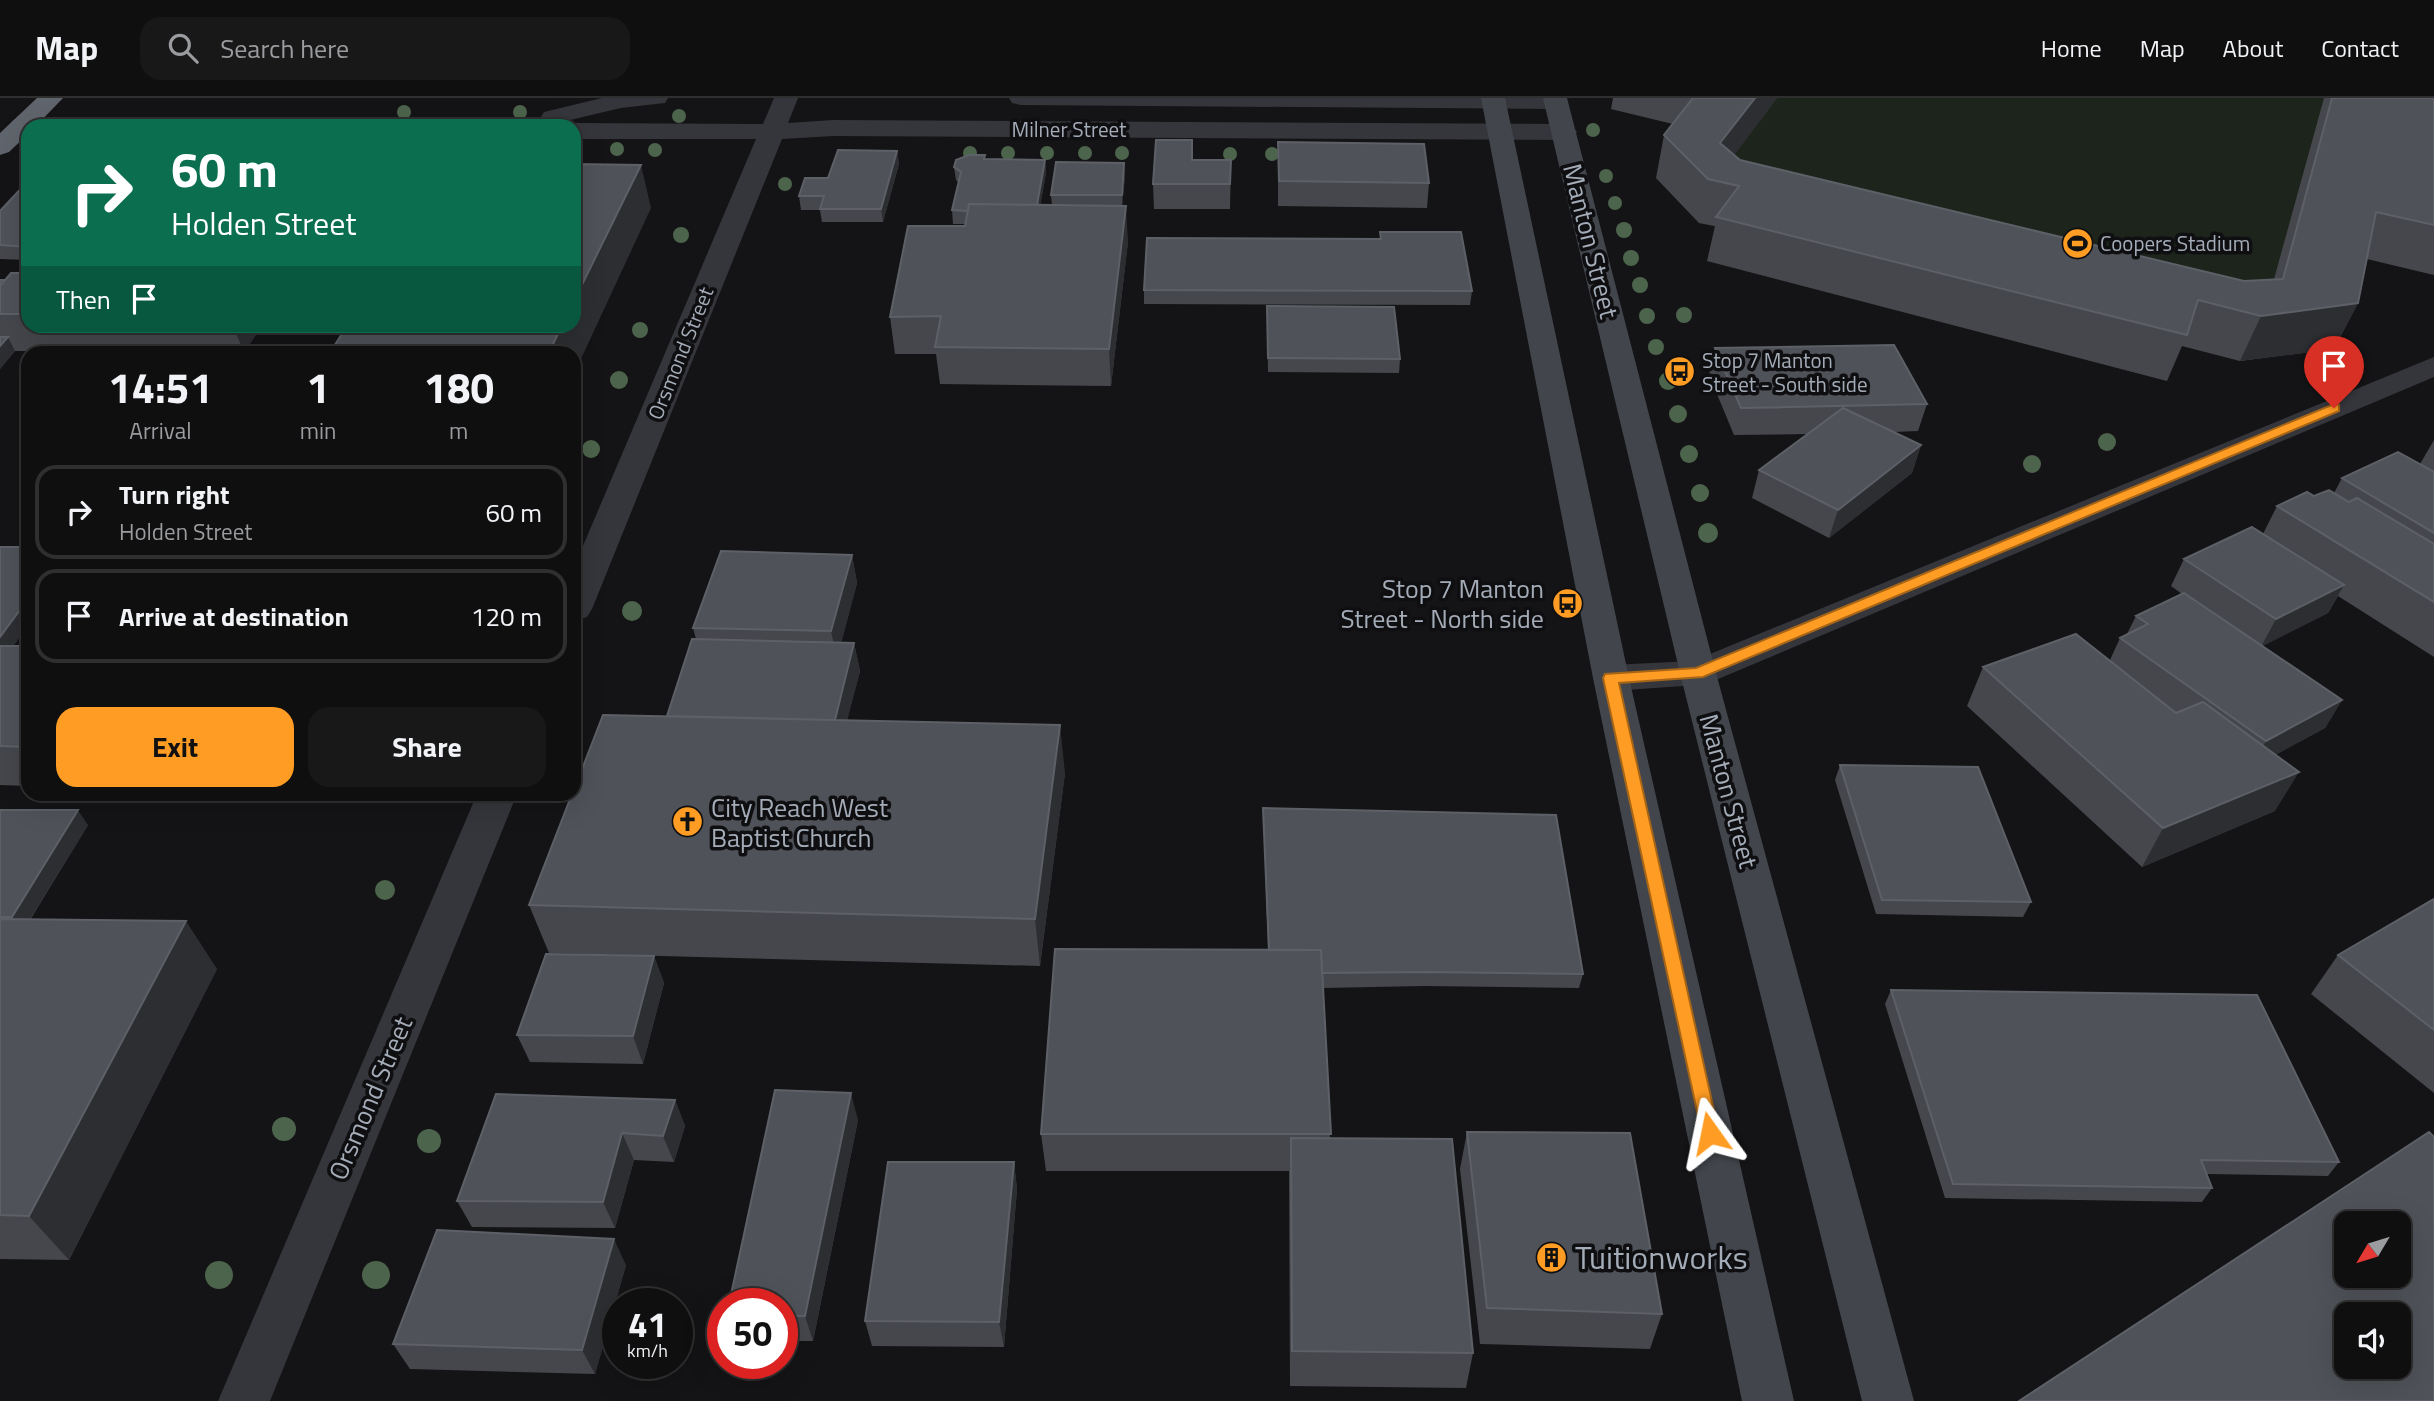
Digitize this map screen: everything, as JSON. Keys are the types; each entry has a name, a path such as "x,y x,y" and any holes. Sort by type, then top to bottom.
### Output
{"highway":[{"path":"28,119 51,98"},
{"path":"0,147 21,126"}],"main road":[{"path":"1494,99 1611,678 1768,1401"},
{"name":"Manton Street","path":"1556,100 1698,673 1888,1401"}],"street":[{"path":"544,119 621,101 656,98"},
{"name":"Orsmond Street","path":"581,592 786,98"},
{"name":"Milner Street","path":"1021,98 1556,100"},
{"name":"Milner Street","path":"581,131 772,132 832,128 1564,132"},
{"path":"1611,678 1698,673 2434,366"},
{"name":"Orsmond Street","path":"244,1401 494,801"}],"shaded area":[{"name":"Coopers Stadium","path":"1621,98 2434,98 2434,275 2355,256 2334,349 2240,361 2178,345 2167,381 1707,261 1729,230 1699,223 1656,178 1693,129 1611,109"}],"building":[{"path":"1693,98 1755,98 1720,143 1740,160 2244,281 2283,279 2332,98 2434,98 2434,225 2376,212 2358,303 2261,316 2198,300 2187,335 1716,217 1739,186 1708,179 1664,135"},
{"path":"1156,140 1192,140 1192,160 1231,160 1230,184 1153,184"},
{"path":"1278,142 1424,144 1429,183 1279,181"},
{"path":"838,150 897,151 881,209 820,209 824,196 799,196 805,178 828,178"},
{"path":"969,155 985,155 984,159 1045,160 1037,205 969,204 968,211 952,210 961,172 954,167 956,160"},
{"path":"1056,162 1124,163 1122,195 1051,195"},
{"path":"581,164 641,165 581,287"},
{"path":"21,188 21,246 0,245 0,211"},
{"path":"969,204 1126,206 1109,349 935,347 941,316 890,317 908,226 965,226"},
{"path":"1380,232 1461,232 1472,291 1144,290 1147,238 1381,239"},
{"path":"11,273 21,273 21,314 0,314 0,286"},
{"path":"1267,306 1394,307 1400,359 1268,358"},
{"path":"342,333 558,333 552,346 334,346"},
{"path":"0,337 8,337 0,346"},
{"path":"1894,345 1927,404 1741,408 1715,348"},
{"path":"1843,408 1921,445 1838,510 1759,470"},
{"path":"2398,452 2434,472 2434,533 2342,478"},
{"path":"2329,490 2349,502 2357,498 2434,544 2434,602 2277,506 2307,492 2314,496"},
{"path":"2252,527 2344,585 2276,619 2184,559"},
{"path":"0,547 21,547 21,608 0,637"},
{"path":"721,551 852,555 831,631 693,628"},
{"path":"2184,593 2342,700 2266,741 2120,638 2148,624 2136,616"},
{"path":"2076,634 2176,713 2203,702 2299,772 2163,828 1983,667"},
{"path":"692,639 854,643 835,720 667,716"},
{"path":"0,646 21,646 21,747 0,746"},
{"path":"603,715 1060,725 1035,919 529,905 569,801 581,801 581,772"},
{"path":"1840,765 1978,767 2031,902 1882,900"},
{"path":"1263,808 1556,815 1583,974 1322,973 1321,950 1269,950"},
{"path":"0,810 78,810 12,917 0,917"},
{"path":"2434,899 2434,1030 2338,955"},
{"path":"0,919 186,921 29,1216 0,1215"},
{"path":"1055,949 1321,950 1331,1134 1041,1134"},
{"path":"546,954 654,956 633,1036 517,1035"},
{"path":"1891,990 2257,995 2339,1162 2201,1160 2212,1188 1953,1184"},
{"path":"775,1090 851,1093 805,1316 798,1316 798,1288 732,1288"},
{"path":"496,1094 675,1100 663,1136 622,1133 603,1202 457,1201"},
{"name":"Tuitionworks","path":"1467,1132 1630,1133 1662,1314 1487,1308"},
{"path":"2429,1132 2434,1137 2434,1401 2019,1401"},
{"path":"1291,1138 1452,1139 1473,1353 1292,1351"},
{"path":"888,1162 1014,1162 999,1322 865,1321"},
{"path":"437,1230 614,1239 582,1350 393,1344"}],"place":[{"name":"Coopers Stadium","path":"2077,243"},
{"name":"Stop 7 Manton Street - South side","path":"1679,372"},
{"name":"Stop 7 Manton Street - North side","path":"1567,603"},
{"name":"City Reach West Baptist Church","path":"688,822"},
{"name":"Tuitionworks","path":"1552,1257"}],"route":[{"path":"1710,1133 1611,678 1698,673 2334,408"}]}
